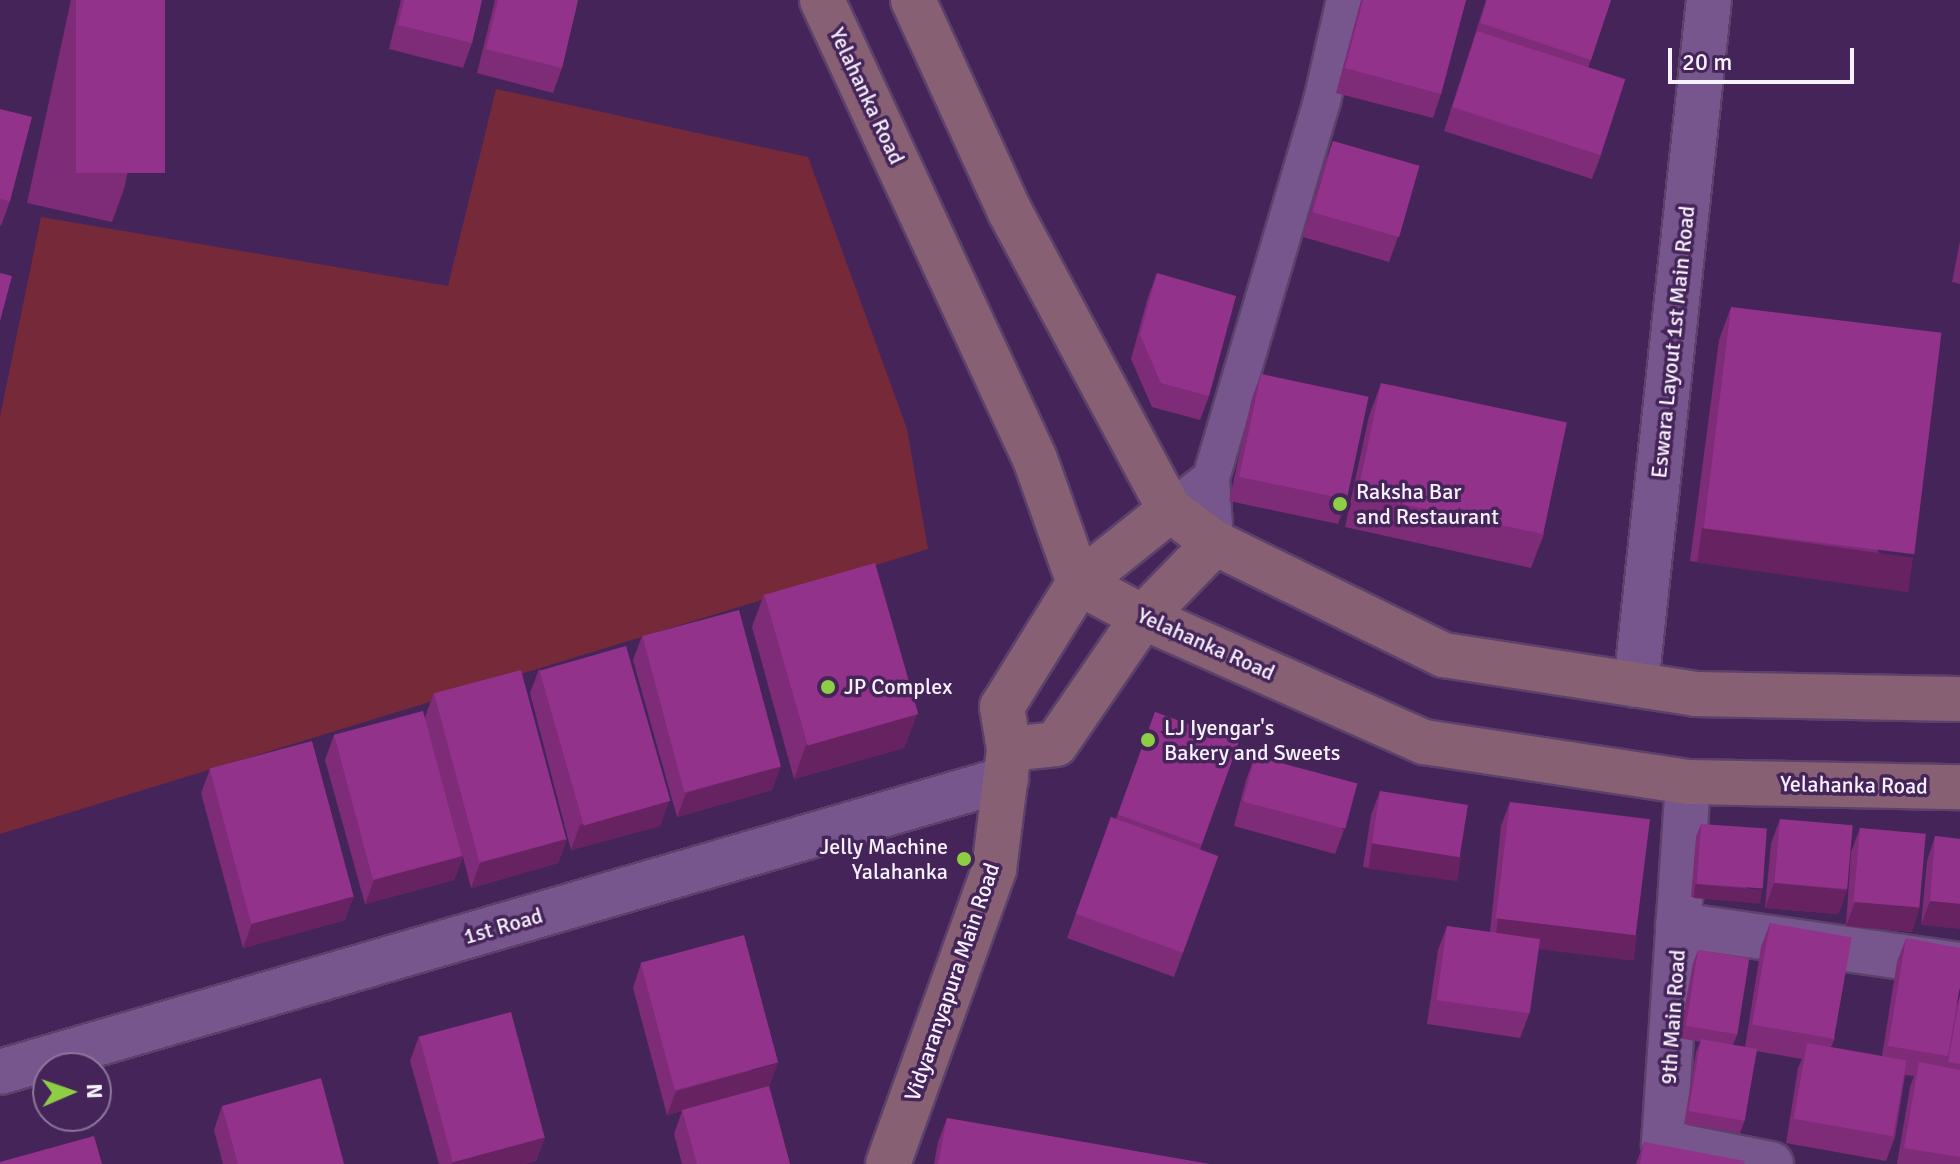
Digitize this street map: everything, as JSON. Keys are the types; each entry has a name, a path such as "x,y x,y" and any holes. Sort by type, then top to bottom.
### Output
{"main road":[{"path":"913,0 1009,210 1170,510 1215,543 1444,655 1695,694 1960,699"},
{"name":"Yelahanka Road","path":"816,3 1035,459 1079,583 1143,617 1424,742 1688,782 1960,787"},
{"name":"Vidyaranyapura Main Road","path":"888,1164 994,870 1008,764 1002,707 1079,583 1170,510"},
{"path":"1008,764 1056,744 1143,617 1215,543"}],"street":[{"name":"Eswara Layout 1st Main Road","path":"1636,685 1709,0"},
{"name":"1st Road","path":"0,1072 1008,764"},
{"name":"9th Main Road","path":"1688,782 1664,1143 1771,1164"},
{"path":"1678,925 1960,965"}],"lane":[{"path":"1215,543 1211,478 1322,101 1345,0"},
{"path":"1170,510 1211,478"}],"shaded area":[{"path":"496,89 808,157 907,429 928,549 0,834 0,417 41,217 448,286"}],"building":[{"path":"76,0 165,0 165,173 76,173"},
{"path":"404,0 482,0 472,43 398,25"},
{"path":"498,0 578,0 562,68 486,49"},
{"path":"1363,0 1466,0 1441,94 1345,68"},
{"path":"1487,0 1611,0 1591,60 1480,23"},
{"path":"1477,31 1625,79 1601,155 1452,107"},
{"path":"0,109 32,117 10,201 0,199"},
{"path":"1333,141 1420,166 1399,237 1313,212"},
{"path":"0,273 12,276 0,321"},
{"path":"1157,273 1236,296 1209,396 1161,383 1140,335"},
{"path":"1731,307 1941,333 1914,554 1704,528"},
{"path":"1261,374 1369,397 1347,500 1239,477"},
{"path":"1381,383 1567,423 1543,534 1357,495"},
{"name":"JP Complex","path":"875,563 918,714 808,746 764,595"},
{"path":"739,610 781,766 684,792 642,636"},
{"path":"626,646 670,801 584,826 539,671"},
{"path":"521,670 566,839 479,862 434,693"},
{"path":"423,711 462,856 373,880 334,735"},
{"path":"1155,712 1239,742 1201,845 1118,814"},
{"path":"312,741 354,897 251,924 210,768"},
{"path":"1255,756 1357,783 1345,829 1243,801"},
{"path":"1380,791 1468,805 1460,857 1372,843"},
{"path":"1510,802 1650,819 1636,935 1496,918"},
{"path":"1111,817 1218,856 1183,953 1076,914"},
{"path":"1780,819 1853,825 1847,889 1774,883"},
{"path":"1701,824 1767,829 1763,888 1697,884"},
{"path":"1860,828 1926,834 1919,907 1854,902"},
{"path":"1935,836 1960,839 1960,904 1930,901"},
{"path":"1770,923 1852,937 1834,1039 1752,1024"},
{"path":"1447,926 1540,939 1530,1013 1437,1000"},
{"path":"744,935 778,1063 675,1090 641,963"},
{"path":"1906,938 1960,948 1960,986 1948,1056 1888,1046"},
{"path":"1698,950 1749,958 1737,1034 1686,1026"},
{"path":"1960,996 1960,1064 1948,1062"},
{"path":"511,1012 545,1138 453,1162 419,1037"},
{"path":"1701,1039 1757,1049 1744,1121 1688,1111"},
{"path":"1807,1043 1906,1061 1893,1136 1794,1119"},
{"path":"1919,1062 1960,1070 1960,1157 1904,1148"},
{"path":"321,1078 344,1164 238,1164 222,1106"},
{"path":"769,1086 790,1164 697,1164 682,1110"},
{"path":"947,1118 1209,1164 938,1164"},
{"path":"94,1136 102,1164 0,1164 0,1162"},
{"path":"1644,1142 1745,1161 1744,1164 1640,1164"}],"place":[{"name":"Raksha Bar and Restaurant","path":"1340,504"},
{"name":"JP Complex","path":"828,687"},
{"name":"LJ Iyengar's Bakery and Sweets","path":"1148,740"},
{"name":"Jelly Machine Yalahanka","path":"964,859"}]}
